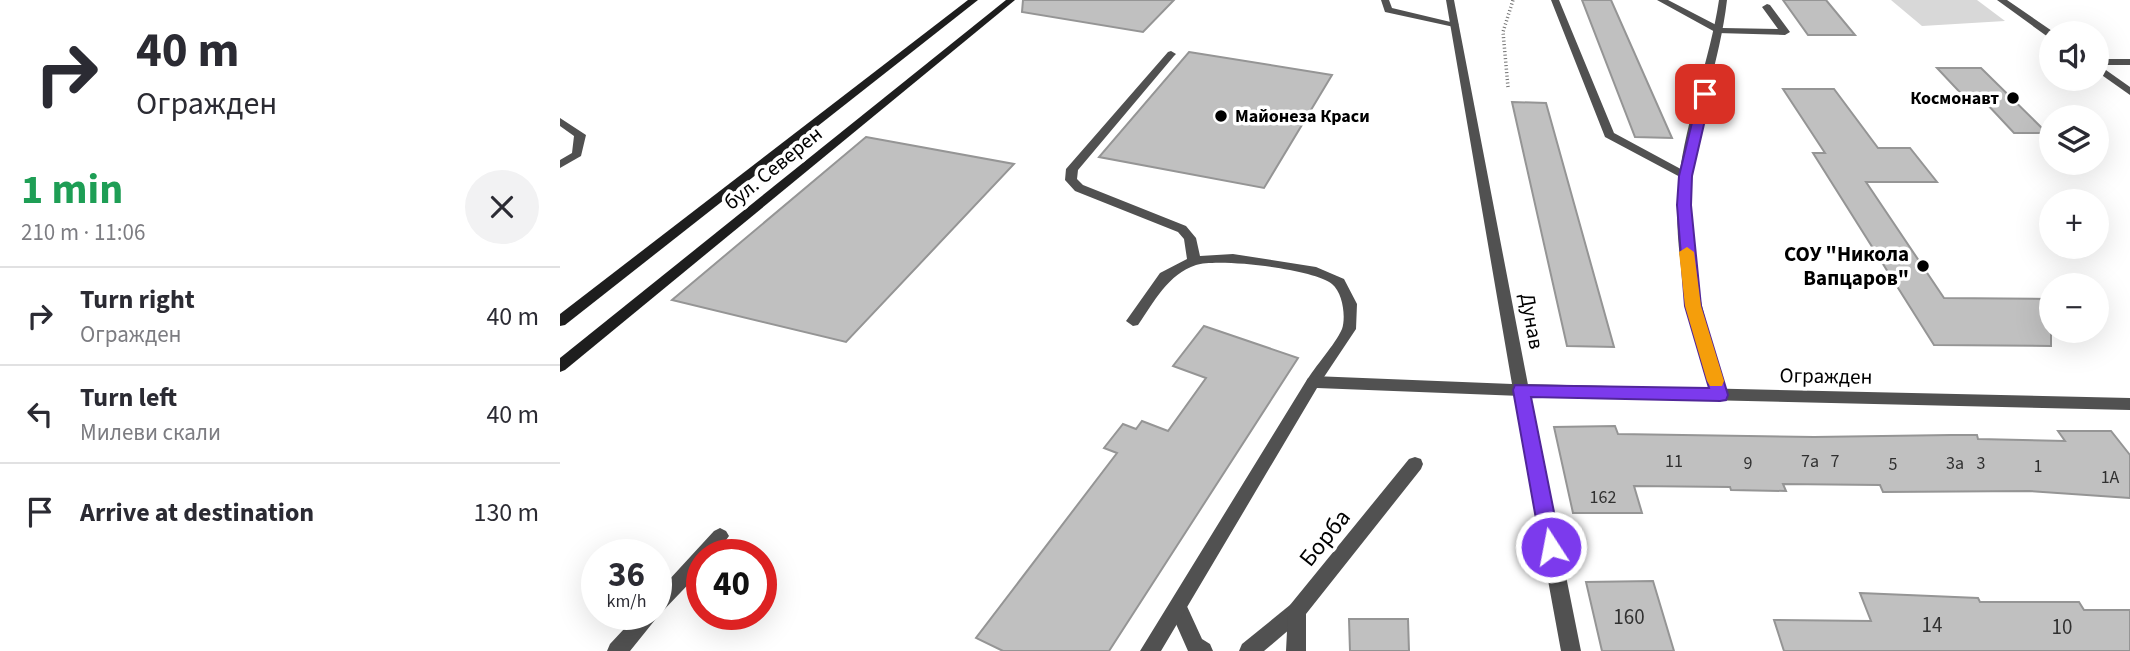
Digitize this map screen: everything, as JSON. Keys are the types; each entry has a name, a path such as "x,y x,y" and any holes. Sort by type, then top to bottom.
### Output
{"main road":[{"name":"бул. Северен","path":"560,321 974,0"},
{"name":"бул. Северен","path":"560,366 1010,0"}],"street":[{"path":"1385,0 1388,10 1454,24"},
{"name":"Дунав","path":"1450,0 1571,651"},
{"path":"1555,0 1609,135 1686,176"},
{"path":"1661,0 1720,31 1785,33 1767,7"},
{"path":"1720,395 1693,306 1685,219 1686,176 1720,31 1723,0"},
{"path":"2001,0 2039,27"},
{"path":"1171,54 1072,169 1070,180 1079,188 1182,229 1190,238 1194,261"},
{"path":"2109,63 2130,62"},
{"path":"2109,75 2130,92"},
{"path":"560,121 580,135 577,154 560,165"},
{"path":"1133,321 1165,276 1194,261 1233,258 1316,271 1339,282 1350,304 1349,329 1313,382 1150,651"},
{"path":"1313,382 1521,390"},
{"name":"Огражден","path":"1521,390 2130,404"},
{"name":"Борба","path":"1249,651 1297,611 1415,464"},
{"path":"672,590 686,574"},
{"path":"1178,608 1195,646 1203,651"},
{"path":"1296,651 1297,611"},
{"path":"617,651 636,630"}],"path":[{"path":"1508,87 1502,47 1507,10 1513,0"}],"shaded area":[{"path":"1891,0 1977,0 2005,21 1922,26"}],"building":[{"path":"1023,0 1174,0 1143,32 1022,12"},
{"path":"1582,0 1611,0 1672,138 1635,137"},
{"path":"1783,0 1826,0 1855,35 1808,35"},
{"name":"Майонеза Краси","path":"1189,52 1332,75 1264,188 1099,157"},
{"path":"1937,68 1981,68 2039,125 2039,133 2014,133 1986,103 1970,103"},
{"path":"1783,89 1834,89 1878,148 1910,148 1937,182 1866,182 1944,298 2039,299 2039,343 2051,343 2051,346 1934,345 1813,153 1825,153"},
{"path":"1512,102 1546,103 1614,347 1567,346"},
{"path":"866,137 1014,164 846,342 672,300"},
{"path":"1204,326 1298,358 1109,651 1003,651 976,638 1117,453 1104,448 1123,424 1136,429 1142,421 1168,431 1206,378 1173,366"},
{"path":"1615,426 1618,434 1814,437 1977,435 1978,439 2065,441 2058,431 2111,431 2130,455 2130,498 2029,491 1883,492 1880,485 1783,484 1786,491 1731,490 1730,487 1634,486 1642,513 1573,513 1554,427"},
{"path":"1653,581 1674,651 1602,651 1586,582"},
{"path":"1860,593 1978,598 1980,602 2079,602 2084,610 2130,610 2130,651 1784,651 1774,620 1871,621"},
{"path":"1349,619 1408,619 1409,651 1350,651"}],"slow traffic":[{"path":"1687,252 1693,306 1716,381"}],"place":[{"name":"Космонавт","path":"2013,98"},
{"name":"Майонеза Краси","path":"1221,116"},
{"name":"СОУ \"Никола Вапцаров\"","path":"1923,266"}],"route":[{"path":"1551,547 1521,390 1720,395 1693,306 1684,205 1686,176 1705,94"}]}
